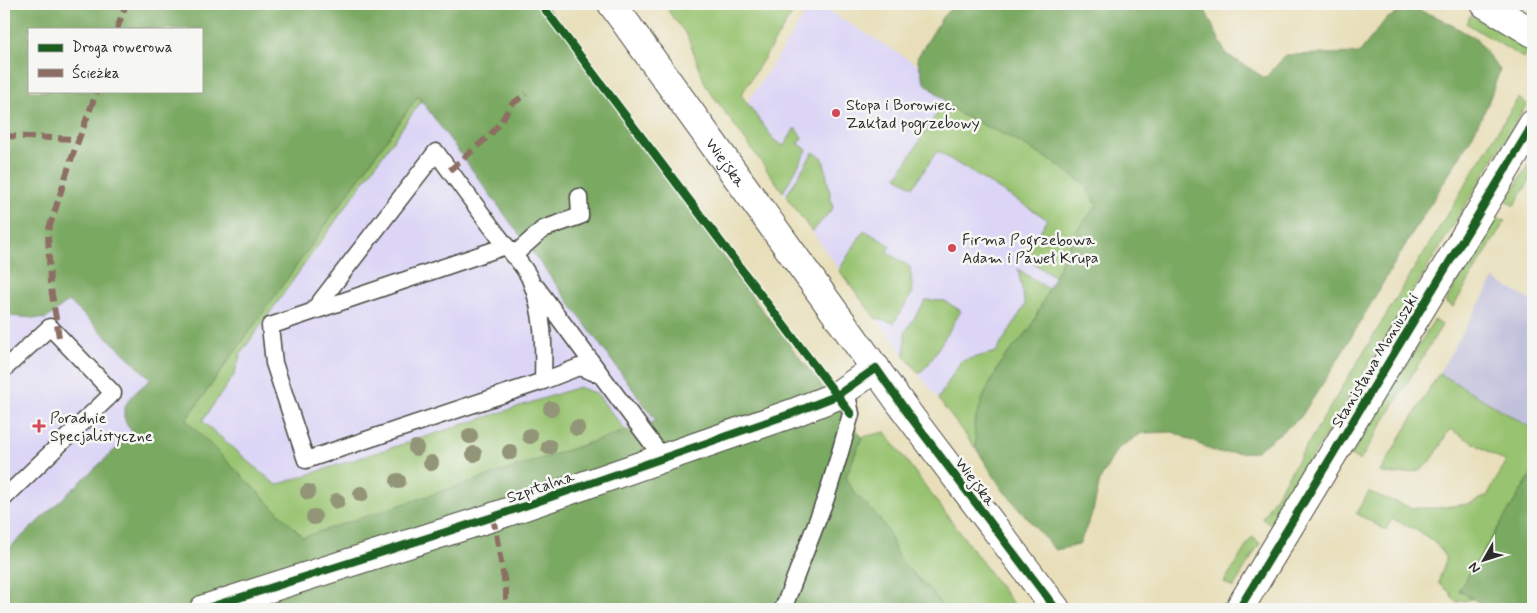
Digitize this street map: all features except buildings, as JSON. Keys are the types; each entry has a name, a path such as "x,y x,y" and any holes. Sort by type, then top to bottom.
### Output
{"street":[{"name":"Wiejska","path":"612,4 909,415 1056,609"},
{"path":"1485,4 1533,33"},
{"name":"Stanisława Moniuszki","path":"1239,609 1533,124"},
{"name":"Szpitalna","path":"204,609 492,517 793,413 836,396 876,368"}],"lane":[{"path":"312,312 436,152 663,458"},
{"path":"579,198 580,216 543,229 510,251 270,326 274,363 306,460 543,381 579,367 601,375"},
{"path":"529,277 541,314 544,348 543,381"},
{"path":"4,370 50,327 114,393 4,498"},
{"path":"783,609 826,498 839,456 851,414 846,390"}],"shaded area":[{"path":"812,4 817,4 1136,197 979,453 838,268 734,123"},
{"path":"418,96 656,421 303,538 186,420"},
{"path":"1494,279 1533,302 1533,429 1439,373"},
{"path":"69,301 151,379 128,401 133,433 4,553 4,321 9,316 46,319"}],"green space":[{"path":"4,4 545,4 756,302 862,437 846,477 849,484 884,526 901,560 929,589 943,609 6,609 4,607 4,553 133,433 126,423 124,409 135,392 151,379 69,301 46,319 9,316 4,321 4,131 6,128 4,126","holes":["418,96 656,421 303,537 186,420"]},
{"path":"677,4 798,4 741,95 775,141 784,146 795,128 802,137 799,144 807,150 783,192 706,86 687,35 668,11"},
{"path":"956,4 1202,4 1226,54 1265,78 1286,55 1359,53 1386,19 1410,7 1439,18 1475,38 1500,70 1487,106 1470,140 1333,368 1300,418 1255,452 1218,453 1173,432 1142,433 1117,449 1100,480 1093,511 1079,545 1055,550 1002,489 976,448 974,423 986,390 1003,359 1030,329 1075,232 1097,205 1084,184 1052,161 1005,135 961,115 924,82 917,58 943,16"},
{"path":"1471,15 1528,49 1523,58 1466,23"},
{"path":"954,86 1136,197 1078,291 1025,258 1047,219 937,151 913,187 897,177"},
{"path":"418,96 422,100 241,353 234,375 202,421 276,485 579,387 597,394 626,431 303,538 186,420"},
{"path":"1518,98 1527,104 1271,525 1262,519"},
{"path":"813,152 823,158 833,208 812,232 786,196"},
{"path":"1533,156 1533,175 1514,206 1507,201"},
{"path":"1497,217 1505,221 1453,307 1445,302"},
{"path":"864,230 890,245 887,252 910,267 913,292 894,323 875,318 839,270"},
{"path":"1018,269 1071,304 979,453 938,399 961,361 996,352 1025,305"},
{"path":"926,300 945,301 961,311 928,365 919,374 905,356 905,332"},
{"path":"1434,320 1442,325 1360,461 1351,455"},
{"path":"1439,373 1533,429 1533,472 1459,590 1472,599 1457,602 1453,599 1450,592 1439,584 1446,560 1442,552 1431,540 1416,530 1392,519 1386,530 1356,513 1369,492 1412,508 1435,508 1469,504 1487,496 1506,462 1450,429 1433,458 1422,468 1398,474 1380,472"},
{"path":"885,432 1017,609 943,609 930,590 900,559 888,532 857,496 846,477 862,437"},
{"path":"1533,472 1533,609 1489,609 1459,590"},
{"path":"1252,537 1260,543 1233,588 1224,582"}],"marked path":[{"path":"117,28 126,4"},
{"path":"59,337 50,282 48,232 71,160 97,92"},
{"path":"450,170 490,135 512,104 526,94"},
{"path":"4,136 79,139"},
{"path":"493,517 506,590 506,609"}],"cycle path":[{"path":"541,4 851,414"},
{"path":"1239,609 1533,124"},
{"path":"204,609 493,517 793,413 836,396 876,368 909,415 1056,609"}],"place":[{"name":"Stopa i Borowiec. Zakład pogrzebowy","path":"836,113"},
{"name":"Firma Pogrzebowa Adam i Paweł Krupa","path":"952,248"},
{"name":"Poradnie Specjalistyczne","path":"39,426"}]}
